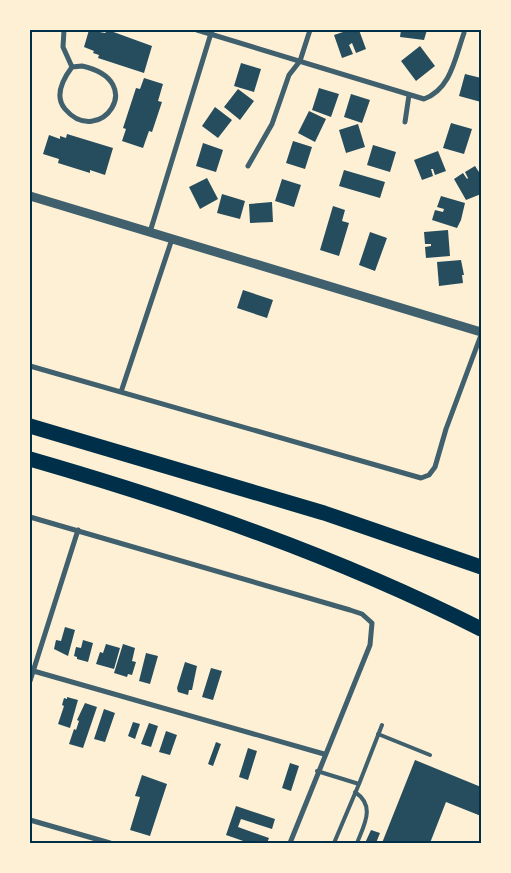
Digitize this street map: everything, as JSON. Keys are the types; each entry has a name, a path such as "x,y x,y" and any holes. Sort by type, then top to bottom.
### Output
{"highway":[{"path":"30,426 278,499 481,566"},
{"path":"30,459 141,491 278,538 377,579 481,629"}],"street":[{"path":"64,30 63,47 72,67"},
{"path":"197,30 211,32 424,99 435,95 446,85 464,33"},
{"path":"248,166 272,124 289,75 300,60 310,30"},
{"path":"150,232 211,32"},
{"path":"82,66 93,69 106,74 113,82 115,95 113,104 102,118 85,122 69,114 62,105 59,96 62,84 72,67 82,66"},
{"path":"405,122 409,95"},
{"path":"30,196 481,333 449,421 435,467 427,476 415,477 30,366"},
{"path":"121,392 172,239"},
{"path":"30,517 350,610 362,614 372,623 370,645 324,754 290,843"},
{"path":"30,681 78,530"},
{"path":"32,670 324,754"},
{"path":"30,820 110,843"}],"lane":[{"path":"334,843 382,725"},
{"path":"378,734 430,756"},
{"path":"318,771 358,784"},
{"path":"355,792 362,797 367,806 368,815 357,843"}],"building":[{"path":"89,30 105,33 108,30 152,46 144,73 98,58 99,55 93,53 94,51 84,47"},
{"path":"349,30 359,30 366,49 356,53 352,43 349,45 353,54 342,58 334,35"},
{"path":"401,30 427,30 424,40 400,37"},
{"path":"420,46 435,66 416,81 401,61"},
{"path":"241,63 261,69 254,92 234,86"},
{"path":"465,74 481,78 481,102 459,96"},
{"path":"144,78 163,84 158,101 162,102 152,132 149,131 143,148 122,141 126,129 123,128 136,88 140,89"},
{"path":"319,88 339,94 331,117 312,110"},
{"path":"238,89 254,101 240,120 224,107"},
{"path":"351,94 370,100 362,123 344,117"},
{"path":"215,107 232,120 218,138 202,126"},
{"path":"309,111 326,119 315,142 298,133"},
{"path":"451,123 472,129 464,154 443,148"},
{"path":"358,124 365,147 346,153 339,130"},
{"path":"67,134 113,148 105,175 90,170 90,173 58,163 59,159 43,154 49,135 60,139 60,136 66,138"},
{"path":"293,141 312,147 305,169 286,163"},
{"path":"203,143 223,150 216,172 196,166"},
{"path":"373,145 396,152 390,172 367,165"},
{"path":"438,151 446,171 435,175 433,169 431,169 433,176 422,180 414,160"},
{"path":"475,166 481,175 481,194 466,200 454,179 463,173 467,179 465,172"},
{"path":"344,170 385,182 380,198 339,186"},
{"path":"207,178 218,199 200,209 189,187"},
{"path":"282,179 301,185 294,207 275,201"},
{"path":"222,194 245,201 240,219 217,213"},
{"path":"441,196 465,203 457,228 432,220 435,210 443,212 444,209 437,207"},
{"path":"272,202 273,222 250,223 249,204"},
{"path":"333,206 345,210 342,221 349,223 339,256 320,250"},
{"path":"448,230 450,256 426,258 425,247 431,246 431,244 425,244 424,232"},
{"path":"370,232 387,238 375,271 359,265"},
{"path":"461,260 464,275 462,275 463,283 439,286 437,262"},
{"path":"243,290 273,300 267,318 237,308"},
{"path":"65,627 75,630 68,656 54,649 56,640 61,641"},
{"path":"83,640 93,643 88,662 77,659 74,656 76,647 81,648"},
{"path":"106,644 120,648 114,669 96,664 100,652 103,653"},
{"path":"123,644 135,648 132,661 136,662 132,675 128,674 127,677 114,673"},
{"path":"146,653 158,656 150,684 139,681"},
{"path":"185,662 197,666 192,690 189,690 188,695 178,692 177,688"},
{"path":"211,668 222,671 213,700 202,697"},
{"path":"67,697 78,700 70,728 58,724 64,706 62,705 64,698 67,699"},
{"path":"85,703 97,707 83,748 69,744"},
{"path":"104,709 115,713 105,742 94,739"},
{"path":"133,722 140,724 135,739 128,736"},
{"path":"149,723 158,726 151,747 141,744"},
{"path":"166,731 177,735 170,755 159,752"},
{"path":"216,742 221,744 213,766 208,764"},
{"path":"248,748 257,751 248,780 239,777"},
{"path":"415,760 481,787 481,816 446,802 430,843 382,843"},
{"path":"290,763 299,766 291,791 282,788"},
{"path":"142,775 167,784 150,836 130,830 140,797 135,796"},
{"path":"236,806 275,819 272,829 241,819 238,827 269,838 267,843 249,843 226,835"},
{"path":"371,830 380,833 376,843 365,843"}]}
